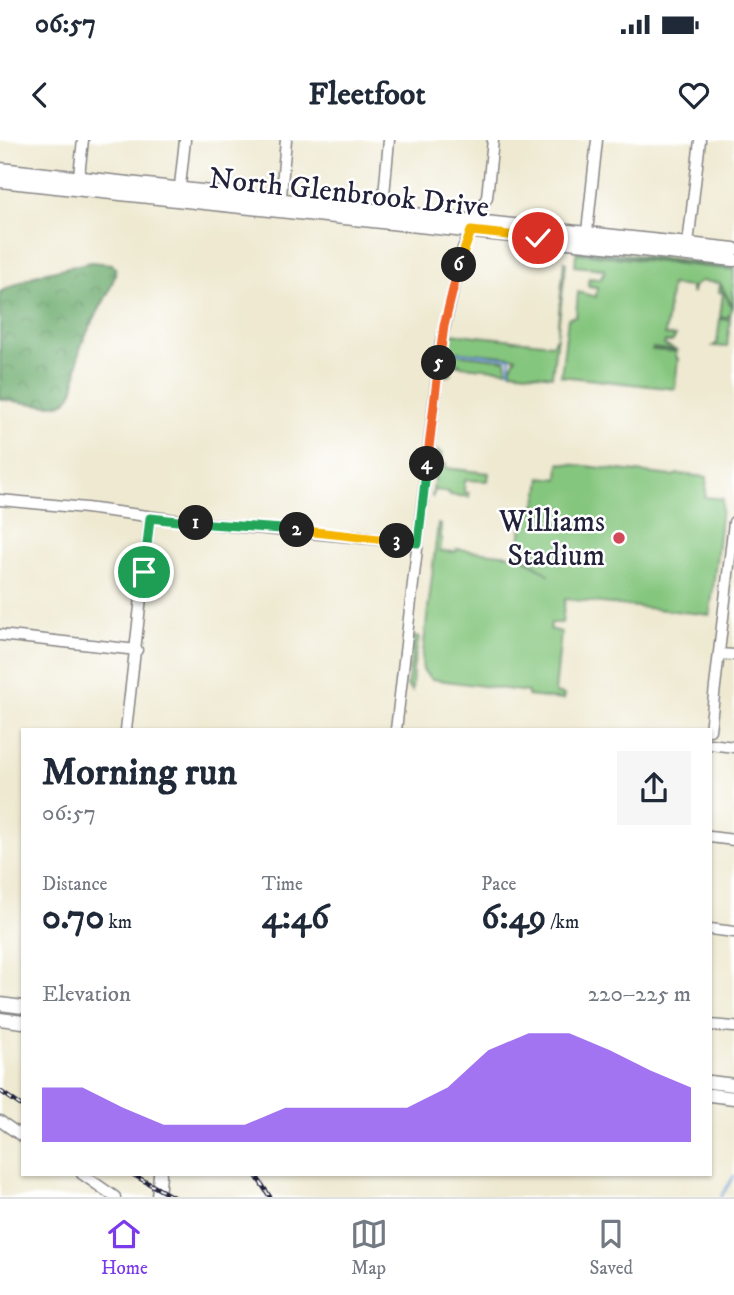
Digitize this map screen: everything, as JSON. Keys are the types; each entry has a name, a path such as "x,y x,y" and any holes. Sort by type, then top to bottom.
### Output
{"main road":[{"name":"North Glenbrook Drive","path":"0,169 78,184"},
{"name":"North Glenbrook Drive","path":"0,181 78,184 586,238 688,250 734,261"},
{"name":"North Glenbrook Drive","path":"688,250 734,249"},
{"path":"0,1004 21,1007"},
{"path":"0,1019 21,1022"},
{"path":"712,1082 734,1085"},
{"path":"158,1197 160,1176"}],"street":[{"path":"78,184 83,140"},
{"path":"179,195 185,140"},
{"path":"280,206 286,140"},
{"path":"382,217 389,140"},
{"path":"396,728 441,342 460,260 487,197 493,140"},
{"path":"586,238 597,140"},
{"path":"688,250 700,140"},
{"path":"0,500 86,508 150,518 418,543"},
{"path":"126,728 150,518"},
{"path":"710,728 732,565 734,522"},
{"path":"0,635 137,650"},
{"path":"719,654 734,655"},
{"path":"712,744 734,747"},
{"path":"712,837 734,840"},
{"path":"712,929 734,932"},
{"path":"712,1024 734,1027"},
{"path":"0,1121 21,1136"},
{"path":"85,1176 115,1197"}],"green space":[{"path":"578,249 734,265 734,268 576,251"},
{"path":"576,253 734,270 733,307 720,283 701,281 693,287 693,293 691,287 671,285 665,335 676,336 672,342 665,342 664,345 678,351 652,350 676,352 678,358 675,389 561,376 568,318 576,316 578,292 596,297 597,287 588,286 589,278 601,279 604,274 604,269 575,266"},
{"path":"564,261 566,263 557,335"},
{"path":"91,262 112,264 116,270 109,291 87,331 69,398 50,405 0,399 0,292 38,274"},
{"path":"720,284 731,306 730,318 728,315 727,318 720,317 723,293 719,292"},
{"path":"720,319 730,320 727,347 713,346 717,343"},
{"path":"451,333 552,344 557,336 552,376 511,371 516,357 455,351 455,354 506,360 507,370 461,366 459,363 452,365 451,375 446,376"},
{"path":"438,451 442,454 441,464 446,464 446,468 489,473 488,481 465,480 464,492 469,493 469,497 435,490 432,498"},
{"path":"559,463 672,476 678,474 707,477 705,497 723,499 710,615 565,599 562,623 551,623 550,629 561,632 555,693 564,695 563,700 528,696 528,692 431,679 423,670 422,661 438,524 441,525 442,538 440,551 456,552 457,549 519,556 550,575 519,554 522,523 536,503 541,477 558,479"},
{"path":"414,637 419,637 412,691 407,686"}],"waterway":[{"path":"457,352 510,358 509,371"},
{"path":"721,1197 734,1176"}],"railway":[{"path":"0,1091 21,1106"},
{"path":"136,1176 173,1197"},
{"path":"256,1176 270,1197"}],"place":[{"name":"Williams Stadium","path":"619,538"}],"route":[{"path":"144,572 150,518 418,543 441,342 467,240 471,231 538,238"}]}
